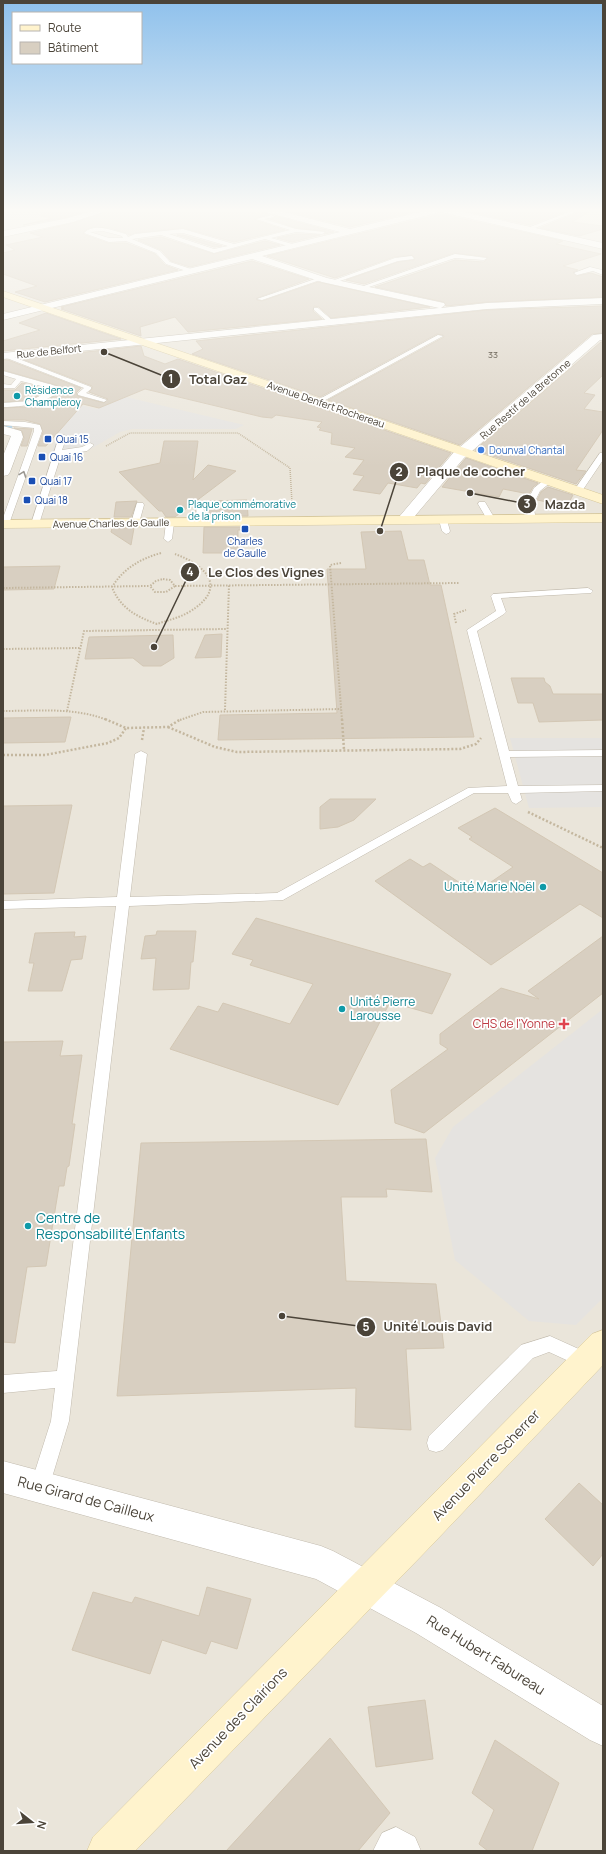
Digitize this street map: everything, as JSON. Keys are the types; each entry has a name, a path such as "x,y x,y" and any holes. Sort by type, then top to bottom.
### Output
{"street":[{"name":"Avenue Denfert Rochereau","path":"4,295 603,500"},
{"path":"3,317 97,295"},
{"path":"394,295 436,303 445,310"},
{"name":"Rue de Belfort","path":"5,356 445,310 514,304 603,301"},
{"name":"Rue Restif de la Bretonne","path":"404,520 431,495 459,455 597,337 603,337"},
{"path":"3,430 17,434 3,472"},
{"name":"Avenue Charles de Gaulle","path":"4,524 404,520 445,525 491,519 603,518"},
{"name":"Avenue Pierre Scherrer","path":"368,1586 594,1353"},
{"name":"Rue Girard de Cailleux","path":"3,1477 321,1563 368,1586"},
{"name":"Rue Hubert Fabureau","path":"368,1586 424,1617 603,1727"},
{"name":"Avenue des Clairions","path":"107,1851 368,1586"},
{"path":"393,1851 396,1847 401,1851"}],"lane":[{"path":"260,299 276,295"},
{"path":"316,309 331,322"},
{"path":"318,402 440,336"},
{"path":"5,356 89,388 80,394 104,400"},
{"path":"3,373 29,382 41,382 58,389 35,403 28,405 3,405"},
{"path":"3,386 13,387 20,378"},
{"path":"3,423 32,425 37,427 38,431 4,524"},
{"path":"34,524 63,436"},
{"path":"57,453 84,449 90,446"},
{"path":"577,492 603,455"},
{"path":"532,519 529,505 537,490 547,482"},
{"path":"199,504 201,522"},
{"path":"482,504 491,519"},
{"path":"135,523 140,505"},
{"path":"168,539 170,522"},
{"path":"514,795 472,630 501,612 496,596 588,591"},
{"path":"504,754 603,753"},
{"path":"40,1487 60,1420 141,754"},
{"path":"3,905 279,897 472,790 514,795 603,788"},
{"path":"436,1442 527,1351 550,1344 594,1353"},
{"path":"3,1384 64,1379"}],"path":[{"path":"103,448 130,433 238,433 290,468 293,521"},
{"path":"167,552 168,539"},
{"path":"167,552 195,563 207,572 212,585 209,597 192,611 157,624 141,618 122,607 114,596 112,587 117,577 128,566 147,557 167,552"},
{"path":"341,563 330,565 344,750"},
{"path":"3,588 150,586 153,582 159,579 168,579 173,581 175,586"},
{"path":"150,586 151,590 158,593 171,590 175,586 459,583"},
{"path":"225,710 229,585"},
{"path":"458,630 454,614 466,610"},
{"path":"156,630 157,624"},
{"path":"67,711 84,631 227,629"},
{"path":"3,649 80,648"},
{"path":"168,727 183,718 203,712 225,710 341,709"},
{"path":"3,712 67,711 95,716 126,728 168,727 214,747 237,752 460,749 476,744 482,737"},
{"path":"3,755 45,755 108,743 119,738 126,728"},
{"path":"514,795 524,810 603,848"}],"shaded area":[{"path":"3,295 603,295 603,1851 3,1851"},
{"path":"126,397 244,425 236,429 132,429 120,432 82,454 69,457 60,462 49,462 59,427 71,419 44,412 66,402 97,409"},
{"path":"510,738 603,738 603,807 529,808"},
{"path":"603,1009 603,1298 576,1325 529,1321 455,1260 435,1158 453,1127"}],"building":[{"path":"23,295 76,295 45,302"},
{"path":"113,295 267,295 257,298 257,300 262,301 281,295 374,295 430,307 331,318 319,307 314,306 313,311 322,319 188,332 175,317 140,327 141,336 61,309 64,308 61,307"},
{"path":"410,295 603,295 603,297 487,302 446,306 444,302"},
{"path":"603,306 603,333 592,334 460,445 328,400 444,337 443,335 437,334 320,397 192,354 203,349 196,341 487,310"},
{"path":"46,313 121,339 3,351 3,341 40,330 19,323"},
{"path":"601,342 603,342 603,375 584,393 595,395 584,409 603,412 603,430 576,470 586,471 576,484 475,450"},
{"path":"141,346 144,356 165,364 178,359 451,453 425,484 421,483 417,488 388,483 380,494 353,490 364,476 353,474 364,460 345,457 355,448 331,444 332,433 319,430 321,428 317,427 322,422 276,415 272,418 262,417 145,389 99,408 83,404 46,446 38,446 43,432 40,424 25,420 3,420 3,408 27,407 42,403 56,395 62,389 56,385 3,370 3,360 8,360 81,388 76,393 78,396 104,403 108,399 89,392 92,389 92,386 22,359"},
{"name":"Résidence Champleroy","path":"22,383 49,390 30,400 3,402 3,390 15,390"},
{"path":"14,428 32,429 27,446 21,446 24,438 22,431"},
{"path":"164,441 198,441 193,480 208,465 236,471 175,517 166,517 162,511 159,511 119,472 160,463"},
{"path":"466,458 538,483 533,487 529,494 503,489 499,497 442,487"},
{"path":"548,487 573,495 567,506 537,500 541,492"},
{"path":"247,500 248,516 206,516 206,501"},
{"path":"137,501 131,517 114,517 116,502"},
{"path":"204,527 249,527 249,530 238,530 238,553 203,553"},
{"path":"112,528 134,528 131,545 111,532"},
{"path":"401,531 408,560 424,560 430,585 441,585 474,737 218,740 220,715 337,713 327,569 366,569 361,532"},
{"path":"60,566 54,589 3,590 3,567"},
{"path":"222,634 221,657 195,658 205,635"},
{"path":"173,635 174,658 161,666 143,666 133,658 85,659 89,637"},
{"path":"511,678 544,678 545,682 550,686 553,694 603,694 603,720 539,722 533,703 518,703"},
{"path":"71,717 65,742 3,743 3,718"},
{"path":"330,799 376,799 354,820 338,827 320,829 320,807"},
{"path":"72,805 54,893 3,894 3,806"},
{"name":"Unité Marie Noël","path":"495,808 603,873 603,918 580,904 491,965 375,881 410,859 423,867 430,863 475,893 513,867 469,839 472,837 458,828"},
{"name":"Unité Pierre Larousse","path":"256,918 451,974 432,1014 390,1002 338,1105 170,1049 198,1006 218,1012 223,1003 290,1024 313,984 250,965 253,960 232,954"},
{"path":"157,931 196,931 193,962 191,962 189,989 153,990 156,958 141,959 145,936 156,935"},
{"path":"75,932 74,937 86,936 82,959 71,960 62,991 28,991 34,963 29,963 35,933"},
{"path":"603,936 603,993 424,1133 395,1123 391,1090 448,1049 440,1044 440,1034 501,988 539,999 528,991"},
{"name":"Centre de Responsabilité Enfants","path":"63,1041 60,1056 82,1055 72,1124 75,1124 69,1166 67,1167 64,1186 59,1186 46,1266 27,1267 15,1343 3,1342 3,1042"},
{"path":"426,1139 432,1192 386,1189 387,1197 341,1197 346,1281 436,1284 444,1348 406,1349 411,1430 355,1427 356,1388 117,1396 141,1143"},
{"path":"579,1483 603,1505 603,1554 593,1566 545,1519"},
{"path":"207,1587 251,1599 237,1649 211,1641 206,1654 162,1640 150,1674 72,1650 93,1592 132,1603 135,1597 199,1616"},
{"path":"425,1700 433,1759 376,1767 368,1707"},
{"path":"330,1738 390,1813 358,1851 226,1851"},
{"path":"495,1740 559,1783 532,1851 488,1851 479,1844 494,1810 472,1793"}],"waterway":[{"path":"3,427 10,427"}],"place":[{"name":"Total Gaz","path":"104,352"},
{"name":"Résidence Champleroy","path":"17,396"},
{"name":"Quai 15","path":"48,439"},
{"name":"Dounval Chantal","path":"481,450"},
{"name":"Quai 16","path":"42,457"},
{"name":"Quai 17","path":"32,481"},
{"name":"Mazda","path":"470,493"},
{"name":"Quai 18","path":"27,500"},
{"name":"Plaque commémorative de la prison","path":"180,510"},
{"name":"Charles de Gaulle","path":"245,529"},
{"name":"Plaque de cocher","path":"380,531"},
{"name":"Le Clos des Vignes","path":"154,647"},
{"name":"Unité Marie Noël","path":"543,887"},
{"name":"Unité Pierre Larousse","path":"342,1009"},
{"name":"CHS de l'Yonne","path":"564,1024"},
{"name":"Centre de Responsabilité Enfants","path":"28,1226"},
{"name":"Unité Louis David","path":"282,1316"}]}
